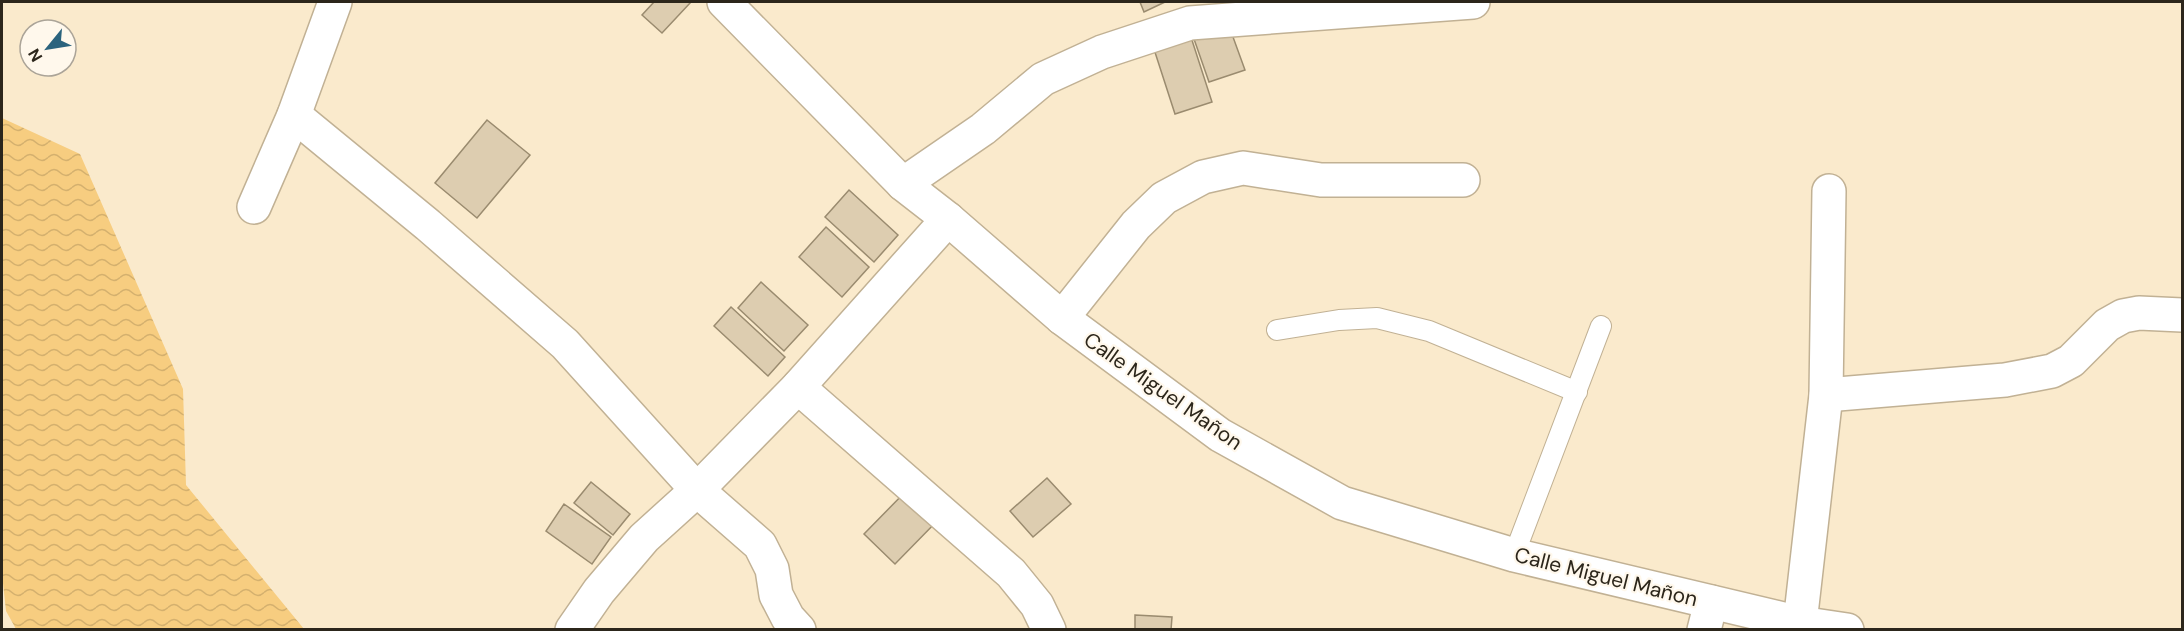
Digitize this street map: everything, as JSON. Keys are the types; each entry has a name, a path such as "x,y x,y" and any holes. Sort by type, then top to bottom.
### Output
{"street":[{"path":"254,207 294,115 335,2"},
{"path":"903,184 983,129 1043,79 1102,52 1190,23 1361,5 1473,2"},
{"name":"Calle Miguel Mañon","path":"728,3 903,184 948,219 1062,318 1220,435 1342,504 1708,616 1800,623 1847,630"},
{"path":"294,115 428,225 565,344 697,489 760,545 772,569 776,595 788,618 800,630"},
{"path":"1062,318 1136,225 1164,198 1203,177 1243,168 1321,180 1463,180"},
{"path":"1800,623 1826,395 1829,191"},
{"path":"572,630 599,591 644,538 697,489 798,387 948,219"},
{"path":"1826,395 2005,380 2052,371 2071,361 2107,325 2123,316 2139,313 2182,315"},
{"path":"798,387 1011,573 1037,605 1049,630"}],"lane":[{"path":"1278,330 1339,320 1377,318 1429,331 1576,392"},
{"path":"1514,555 1601,326"}],"water":[{"path":"2,118 80,154 183,389 186,485 304,629 16,629 6,611 2,574"}],"building":[{"path":"654,2 691,2 662,33 642,15"},
{"path":"1140,2 1165,2 1144,12"},
{"path":"1229,26 1245,70 1209,82 1194,39"},
{"path":"1189,31 1212,102 1175,114 1152,43"},
{"path":"487,120 530,155 477,218 435,183"},
{"path":"849,190 898,235 874,262 825,217"},
{"path":"826,227 869,267 842,297 799,257"},
{"path":"761,282 808,325 784,351 738,308"},
{"path":"731,307 785,357 768,376 714,326"},
{"path":"1047,478 1071,504 1033,537 1010,511"},
{"path":"591,482 630,514 613,535 574,503"},
{"path":"909,488 939,519 895,564 864,534"},
{"path":"564,504 611,537 592,564 546,531"},
{"path":"1135,615 1172,617 1171,630 1135,630"}]}
